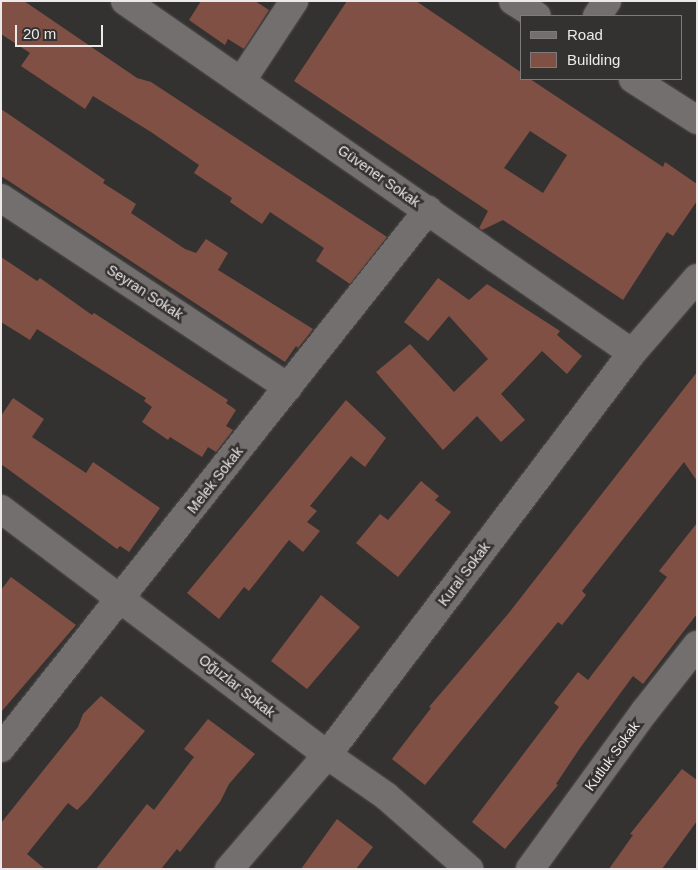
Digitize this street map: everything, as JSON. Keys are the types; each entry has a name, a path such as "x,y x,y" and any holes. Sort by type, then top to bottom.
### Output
{"street":[{"name":"Güvener Sokak","path":"125,1 242,80 632,353"},
{"path":"242,80 294,1"},
{"path":"514,1 535,15"},
{"path":"598,15 607,1"},
{"path":"635,80 697,120"},
{"name":"Seyran Sokak","path":"1,198 288,387"},
{"name":"Melek Sokak","path":"1,748 122,598 428,210"},
{"name":"Kural Sokak","path":"229,869 327,755 632,353 697,278"},
{"name":"Oğuzlar Sokak","path":"1,509 122,598 327,755 386,796 469,869"},
{"name":"Kutluk Sokak","path":"530,869 697,645"}],"building":[{"path":"1,1 24,1 137,78 151,82 387,237 350,284 316,261 324,248 270,212 262,224 230,202 232,198 194,173 199,165 151,132 93,96 85,109 21,66 30,53 1,34"},
{"path":"201,1 255,1 269,10 244,49 228,39 225,45 189,20"},
{"path":"347,1 416,1 520,72 520,80 532,80 663,167 665,162 697,184 697,201 673,236 667,232 623,300 503,220 482,230 479,228 488,211 294,81","holes":["530,131 567,155 543,193 504,168"]},
{"path":"1,109 105,180 103,183 136,204 131,213 185,249 196,253 206,239 228,253 218,270 313,329 298,348 296,346 285,362 1,176"},
{"path":"1,257 37,281 40,278 92,315 94,313 228,400 226,403 236,410 226,426 233,430 216,452 208,447 202,457 170,437 168,440 142,422 152,407 144,401 146,398 37,329 30,340 1,322"},
{"path":"438,278 469,300 487,284 560,331 557,335 582,356 567,374 542,351 501,394 525,420 501,442 477,416 443,450 376,372 410,344 454,392 488,359 449,316 428,341 404,322"},
{"path":"697,372 697,481 684,462 582,591 586,595 562,625 558,622 425,785 392,759 431,708 429,707 508,614"},
{"path":"13,398 44,419 32,437 86,473 93,462 160,508 129,552 120,546 117,549 1,464 1,416"},
{"path":"346,400 386,438 365,467 351,456 310,506 317,511 307,522 320,531 303,552 289,540 249,591 244,587 219,619 187,593"},
{"path":"421,481 439,496 435,500 451,512 398,577 356,543 380,514 388,520"},
{"path":"697,523 697,614 643,684 633,676 580,748 556,784 558,785 505,849 472,822 559,707 554,703 578,672 588,680 667,577 659,571"},
{"path":"11,577 76,625 1,712 1,590"},
{"path":"321,595 360,627 307,689 271,661"},
{"path":"101,696 145,731 87,800 77,810 68,803 27,854 45,869 1,869 1,823 78,727 83,714"},
{"path":"208,719 255,754 229,784 220,802 180,852 177,849 161,869 96,869 147,804 154,810 194,757 184,749"},
{"path":"682,769 697,780 697,821 662,869 609,869 633,835 630,834"},
{"path":"337,819 373,847 356,869 301,869"}]}
